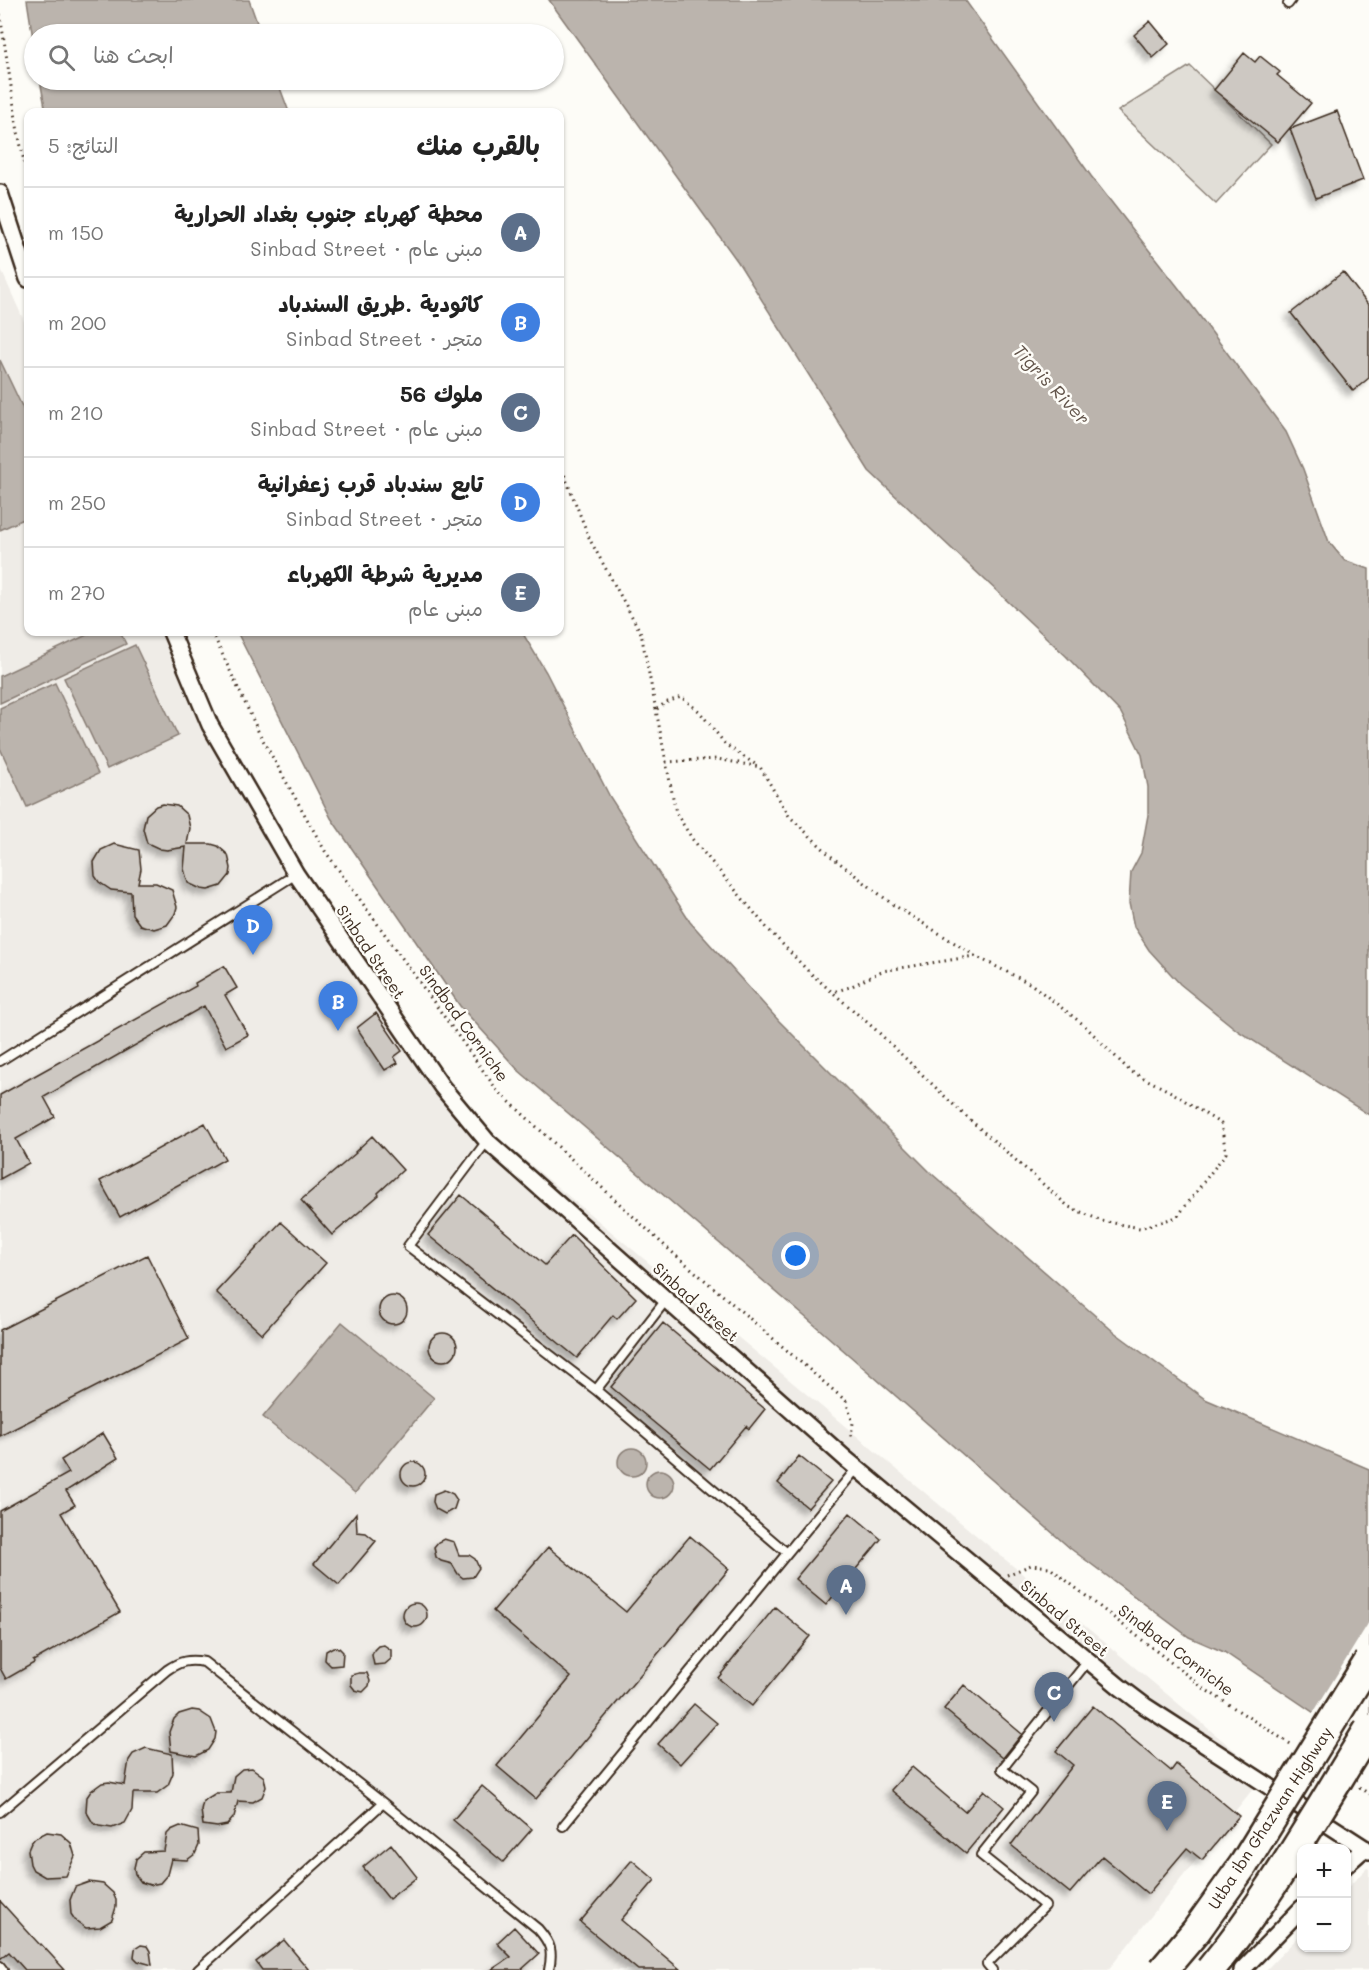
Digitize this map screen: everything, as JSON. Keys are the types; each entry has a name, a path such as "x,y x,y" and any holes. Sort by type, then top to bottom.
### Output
{"highway":[{"name":"Utba ibn Ghazwan Highway","path":"1163,1970 1202,1923 1244,1864 1369,1661"},
{"path":"1209,1970 1274,1883 1369,1729"}],"street":[{"path":"0,193 24,267"},
{"name":"Sinbad Street","path":"173,636 210,725 296,874 442,1087 487,1141 852,1464 1088,1661 1145,1706 1368,1849"},
{"path":"1351,1862 1368,1849"},
{"path":"1242,1970 1297,1913"}],"lane":[{"path":"0,1061 296,874"},
{"path":"487,1141 408,1246 596,1390 786,1552"},
{"path":"596,1390 666,1300"},
{"path":"562,1826 786,1552 852,1464"},
{"path":"0,1812 167,1670 178,1662 191,1659 204,1662 538,1929 549,1941 552,1956 549,1970"},
{"path":"992,1970 987,1964 1045,1906 981,1855 1031,1792 1002,1769 1088,1661"},
{"path":"198,1970 383,1803"},
{"path":"0,1966 3,1970"}],"path":[{"path":"0,14 24,161"},
{"path":"564,474 590,540 641,633 676,813 693,840 767,928 809,972 876,1030 960,1111 1069,1207 1102,1221 1140,1228 1177,1217 1226,1153 1221,1124 1173,1093 1130,1071 1084,1025 1031,984 975,956 892,904 832,857 789,816 760,767 726,745 699,711 681,697 665,703 657,710"},
{"name":"Sindbad Corniche","path":"214,636 259,733 325,851 497,1090 665,1246 846,1401 853,1423 852,1464"},
{"path":"666,762 717,759 760,767"},
{"path":"832,992 850,987 882,971 975,956"},
{"name":"Sindbad Corniche","path":"992,1580 1031,1565 1049,1567 1206,1690 1293,1746"},
{"path":"1359,1787 1369,1794"}],"shaded area":[{"path":"1190,66 1271,144 1216,204 1118,111"},
{"path":"0,267 24,321 24,636 171,636 287,859 453,1100 1264,1775 1108,1970 0,1970"},
{"path":"1367,1868 1369,1869 1369,1970 1266,1970 1297,1938 1297,1952 1351,1952 1351,1884"}],"water":[{"path":"27,0 249,0 257,24 31,24"},
{"name":"Tigris River","path":"549,0 965,0 1091,176 1181,291 1286,432 1303,469 1329,542 1344,560 1369,569 1369,1115 1238,1031 1180,984 1149,950 1134,927 1129,903 1131,872 1141,853 1148,815 1148,787 1142,755 1121,713 1066,656 869,471 738,262"},
{"path":"42,90 281,90 288,108 45,108"},
{"path":"0,360 24,411 24,519 0,530"},
{"path":"85,636 122,636 126,644 0,703 0,676"},
{"path":"239,636 524,636 546,672 610,797 690,922 779,1021 932,1174 1114,1332 1205,1399 1369,1469 1369,1750 1224,1652 1189,1637 1071,1549 518,1070 460,1006 331,818"},
{"path":"135,645 178,736 107,769 64,678"},
{"path":"55,683 98,774 27,807 0,748 0,708"},
{"path":"342,1322 434,1398 355,1493 263,1417"},
{"path":"632,1448 642,1452 646,1462 642,1472 632,1476 622,1472 618,1462 622,1452"},
{"path":"660,1470 670,1474 674,1484 670,1494 660,1498 650,1494 646,1484 650,1474"}],"pier":[{"path":"1369,1622 1369,1753 1312,1715"}],"building":[{"path":"1150,21 1169,44 1153,58 1134,35"},
{"path":"1244,53 1255,62 1260,56 1280,72 1277,75 1311,103 1278,142 1214,90"},
{"path":"1337,111 1363,180 1316,198 1290,129"},
{"path":"1343,272 1369,306 1369,378 1353,391 1291,313"},
{"path":"163,804 177,806 187,815 190,828 187,844 211,844 218,846 228,855 230,875 221,886 208,890 188,883 184,869 186,847 167,850 147,843 143,829 146,815 156,806"},
{"path":"114,844 139,850 141,869 138,883 156,883 172,890 177,907 167,925 154,929 140,925 132,914 131,892 111,890 99,882 95,876 94,862 101,850"},
{"path":"224,966 237,988 225,995 248,1035 226,1047 204,1006 44,1097 55,1117 16,1139 29,1163 0,1179 0,1095 196,986 195,983"},
{"path":"376,1013 402,1051 394,1057 398,1063 385,1070 357,1028"},
{"path":"205,1123 225,1159 120,1217 100,1181"},
{"path":"372,1136 403,1170 378,1193 379,1195 332,1235 301,1200 356,1153"},
{"path":"461,1195 545,1265 572,1235 636,1298 617,1319 613,1315 577,1358 428,1235"},
{"path":"281,1222 326,1263 262,1334 216,1292"},
{"path":"147,1255 189,1339 0,1436 0,1330"},
{"path":"393,1296 403,1300 407,1310 403,1320 393,1324 383,1320 379,1310 383,1300"},
{"path":"663,1323 765,1409 749,1429 746,1426 710,1469 611,1387"},
{"path":"443,1333 453,1337 457,1347 453,1357 443,1361 433,1357 429,1347 433,1337"},
{"path":"103,1433 118,1458 66,1491 75,1505 61,1513 120,1612 33,1661 34,1663 6,1679 0,1668 0,1511 69,1473 61,1460"},
{"path":"799,1456 831,1482 808,1508 778,1483"},
{"path":"413,1462 421,1466 425,1474 421,1482 413,1486 405,1482 401,1474 405,1466"},
{"path":"444,1490 453,1494 457,1500 454,1509 445,1514 436,1509 433,1502 434,1494"},
{"path":"356,1513 357,1532 366,1533 376,1541 339,1585 314,1564"},
{"path":"850,1513 881,1539 826,1605 795,1579"},
{"path":"690,1536 729,1569 536,1799 497,1766 571,1677 493,1611 548,1547 626,1612"},
{"path":"444,1539 454,1542 459,1555 469,1555 475,1559 479,1568 473,1577 463,1578 452,1564 436,1557 434,1547"},
{"path":"415,1603 423,1607 427,1615 423,1623 415,1627 407,1623 403,1615 407,1607"},
{"path":"775,1607 810,1636 752,1706 718,1678"},
{"path":"384,1645 391,1650 391,1659 385,1664 374,1665 372,1655 374,1650"},
{"path":"333,1647 343,1652 342,1665 331,1666 325,1660 326,1651"},
{"path":"367,1673 370,1681 369,1686 363,1692 355,1690 351,1685 351,1675"},
{"path":"964,1685 1022,1734 1003,1758 944,1709"},
{"path":"694,1704 717,1723 680,1764 658,1744"},
{"path":"1093,1706 1171,1771 1176,1764 1239,1816 1202,1860 1187,1848 1148,1894 1102,1856 1070,1893 1011,1845 1073,1765 1056,1751"},
{"path":"192,1710 199,1711 211,1719 216,1732 215,1739 208,1750 196,1756 171,1751 169,1732 174,1719 179,1714"},
{"path":"146,1748 172,1754 173,1773 168,1785 157,1793 133,1793 132,1810 125,1823 112,1828 93,1823 86,1811 87,1797 91,1791 102,1783 125,1785 129,1760 133,1754"},
{"path":"912,1767 965,1812 984,1790 1004,1807 966,1853 891,1790"},
{"path":"252,1768 264,1777 266,1787 262,1797 253,1802 238,1801 234,1817 227,1825 217,1827 203,1825 201,1810 203,1801 216,1793 231,1793 234,1776 242,1769"},
{"path":"482,1786 532,1829 503,1862 453,1820"},
{"path":"180,1826 198,1831 199,1845 195,1854 187,1860 171,1859 167,1875 160,1883 150,1885 141,1882 135,1874 136,1859 144,1852 164,1851 167,1834"},
{"path":"47,1832 61,1834 71,1843 75,1856 66,1876 45,1877 33,1870 30,1864 28,1850 31,1843 35,1838"},
{"path":"391,1844 417,1877 389,1899 363,1867"},
{"path":"632,1860 655,1880 621,1920 681,1970 638,1970 580,1922"},
{"path":"89,1882 103,1884 113,1893 116,1900 112,1920 100,1927 86,1928 71,1914 70,1900 75,1887"},
{"path":"0,1901 65,1970 25,1970 9,1952 0,1959"},
{"path":"514,1927 539,1954 521,1970 491,1970 511,1957 497,1943"},
{"path":"284,1940 309,1970 262,1970 256,1962"},
{"path":"141,1945 147,1946 150,1951 152,1965 138,1961 134,1957 135,1949"}],"place":[{"name":"تابع سندباد قرب زعفرانية","path":"253,955"},
{"name":"كاثودية .طريق السندباد","path":"338,1031"},
{"name":"محطة كهرباء جنوب بغداد الحرارية","path":"846,1615"},
{"name":"ملوك 56","path":"1054,1722"},
{"name":"مديرية شرطة الكهرباء","path":"1167,1831"}]}
